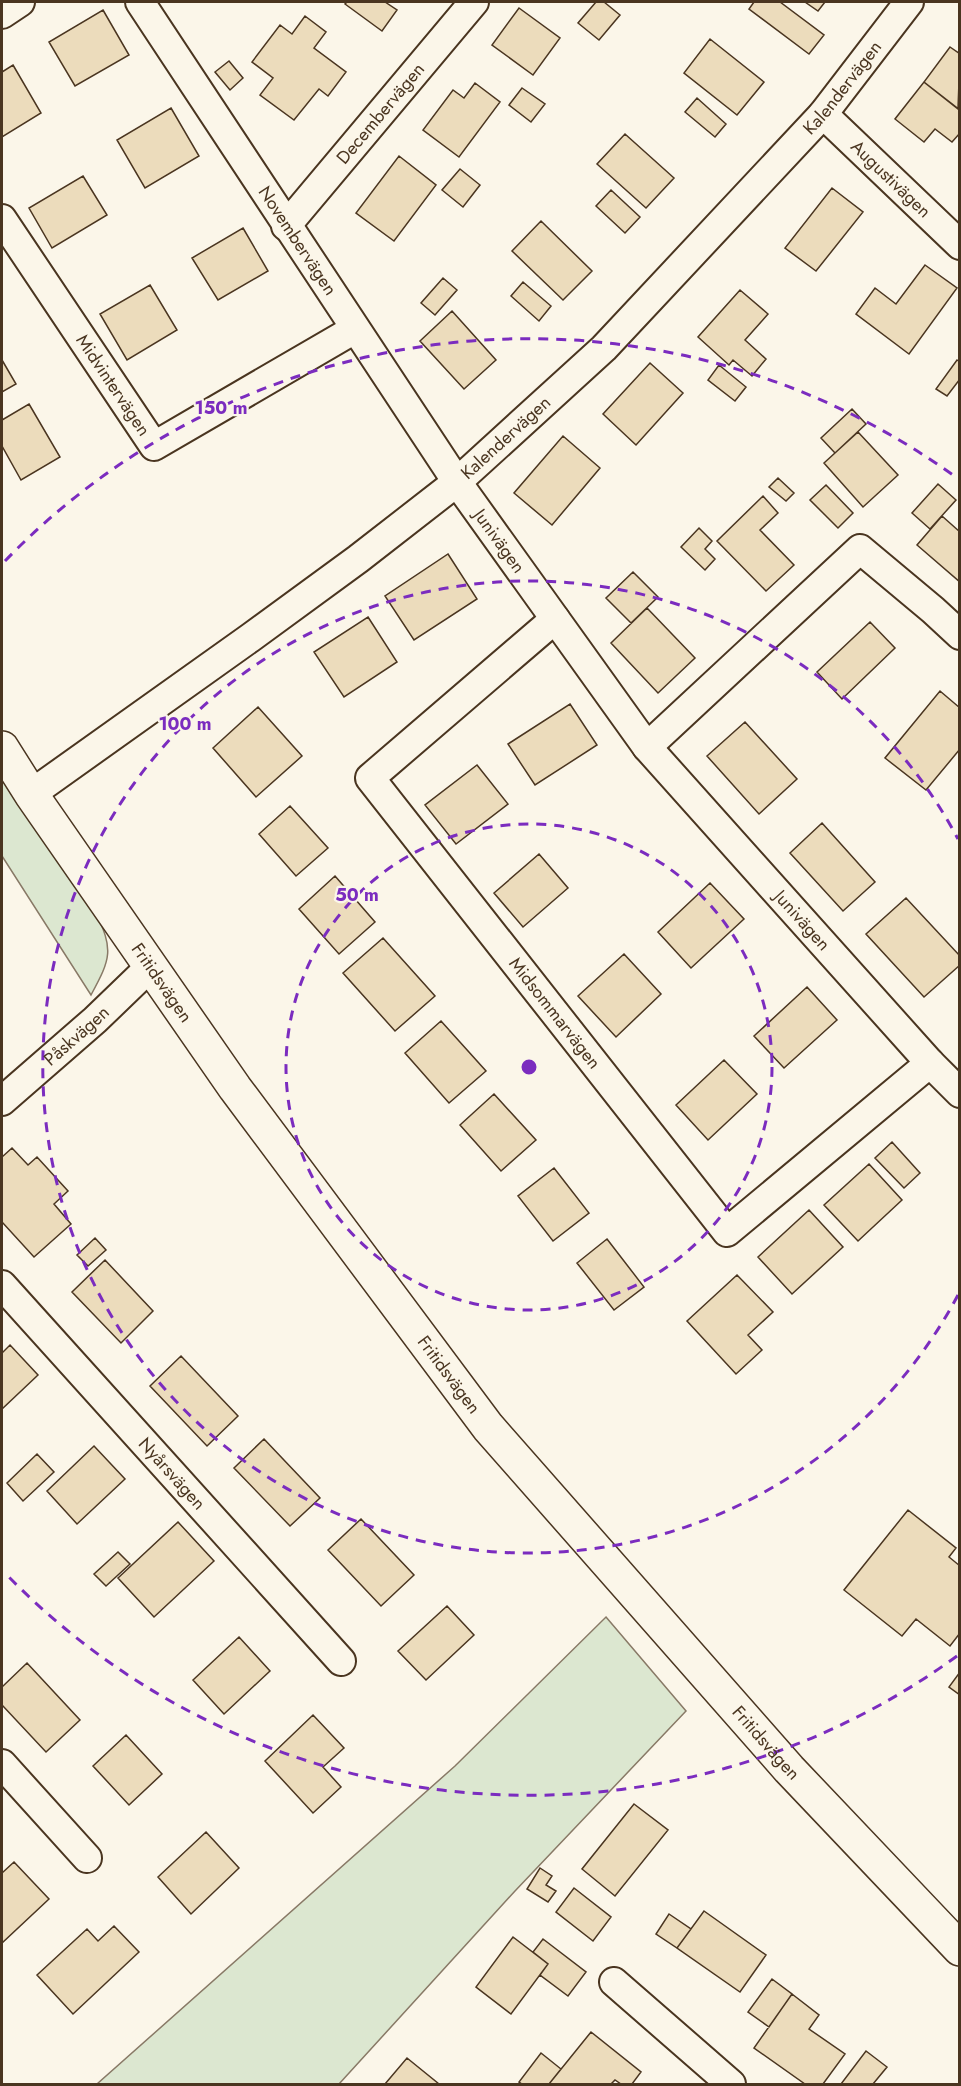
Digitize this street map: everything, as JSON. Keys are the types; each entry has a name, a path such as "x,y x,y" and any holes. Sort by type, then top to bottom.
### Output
{"street":[{"path":"2,14 20,2"},
{"name":"Novembervägen","path":"140,2 457,482"},
{"name":"Decembervägen","path":"286,226 474,2"},
{"name":"Kalendervägen","path":"31,794 358,559 457,482 603,348 823,114 909,2"},
{"name":"Augustivägen","path":"823,114 960,245"},
{"name":"Midvintervägen","path":"2,219 154,446 355,329"},
{"name":"Junivägen","path":"457,482 647,747 930,1063 960,1093"},
{"path":"647,747 860,549 960,635"},
{"name":"Midsommarvägen","path":"555,619 370,778 727,1232 930,1063"},
{"name":"Fritidsvägen","path":"2,748 31,794 235,1088 488,1427 789,1769 960,1949"},
{"name":"Påskvägen","path":"2,1101 95,1020 150,967"},
{"name":"Nyårsvägen","path":"2,1285 341,1661"},
{"path":"2,1764 87,1858"},
{"path":"614,1982 731,2085"}],"green space":[{"path":"2,776 95,911 101,924 108,954 103,972 91,995 2,856"},
{"path":"606,1617 686,1711 515,1891 339,2084 97,2084 455,1766"}],"building":[{"path":"347,2 385,2 397,10 382,31 345,4"},
{"path":"596,2 604,2 620,15 599,40 578,23"},
{"path":"754,2 780,2 824,35 809,54 749,9"},
{"path":"805,2 825,2 818,11"},
{"path":"519,8 560,38 533,75 492,45"},
{"path":"103,10 129,55 75,86 49,42"},
{"path":"305,16 326,32 314,48 346,72 328,96 319,89 294,120 260,95 273,78 252,62 280,25 292,34"},
{"path":"710,39 764,82 737,115 684,73"},
{"path":"950,47 960,54 958,109 924,82"},
{"path":"229,61 243,78 230,90 215,72"},
{"path":"13,65 41,113 2,137 2,72"},
{"path":"924,82 960,110 960,133 952,142 935,129 924,142 895,119"},
{"path":"475,83 500,102 459,157 423,130 453,90 464,98"},
{"path":"522,88 545,104 531,122 509,105"},
{"path":"697,98 726,124 715,137 685,112"},
{"path":"171,108 199,156 145,188 117,140"},
{"path":"625,134 674,178 646,208 597,164"},
{"path":"399,156 436,185 394,241 356,213"},
{"path":"460,169 480,185 463,207 442,190"},
{"path":"83,176 107,215 52,248 29,208"},
{"path":"832,188 863,212 816,271 785,248"},
{"path":"611,190 640,217 625,233 596,206"},
{"path":"541,221 592,271 563,300 512,251"},
{"path":"243,228 268,271 218,300 192,258"},
{"path":"925,265 957,288 909,354 856,314 875,288 896,304"},
{"path":"443,278 457,290 435,315 421,303"},
{"path":"523,282 551,306 539,321 511,296"},
{"path":"150,285 177,330 127,360 100,314"},
{"path":"740,290 768,314 745,340 766,359 752,376 733,360 729,365 698,337"},
{"path":"452,311 496,360 464,389 420,341"},
{"path":"2,360 16,384 2,392"},
{"path":"957,360 960,362 960,379 947,396 936,389"},
{"path":"650,363 683,393 636,445 603,414"},
{"path":"719,365 746,387 735,401 708,380"},
{"path":"29,404 60,457 21,480 2,446 2,420"},
{"path":"852,409 866,424 835,453 821,438"},
{"path":"858,432 898,475 863,507 824,463"},
{"path":"563,436 600,468 552,525 514,493"},
{"path":"778,478 794,493 786,501 769,487"},
{"path":"938,484 956,500 930,529 912,513"},
{"path":"826,485 853,513 838,528 810,500"},
{"path":"763,496 778,513 760,530 794,565 766,591 717,541"},
{"path":"942,516 960,532 960,582 917,545"},
{"path":"699,528 712,541 705,549 715,559 705,570 681,547"},
{"path":"448,554 477,599 414,640 385,596"},
{"path":"633,572 658,597 631,623 606,598"},
{"path":"647,608 695,658 658,693 611,643"},
{"path":"368,617 397,662 344,697 314,652"},
{"path":"870,622 895,648 842,699 817,672"},
{"path":"940,691 960,708 960,749 926,790 885,758"},
{"path":"570,704 597,745 535,785 508,744"},
{"path":"258,707 302,756 256,797 213,748"},
{"path":"745,722 797,779 759,814 707,756"},
{"path":"477,765 508,804 456,844 425,805"},
{"path":"290,806 328,848 296,876 259,834"},
{"path":"822,823 875,882 843,911 790,853"},
{"path":"539,854 568,888 523,927 494,893"},
{"path":"335,876 375,922 339,954 299,909"},
{"path":"710,883 744,919 691,968 658,932"},
{"path":"906,898 960,956 960,965 924,997 866,934"},
{"path":"383,938 435,996 395,1031 343,973"},
{"path":"624,954 661,994 616,1037 578,996"},
{"path":"807,987 837,1020 784,1068 754,1036"},
{"path":"441,1021 486,1071 449,1103 405,1053"},
{"path":"724,1060 757,1094 708,1140 676,1105"},
{"path":"494,1094 536,1140 501,1171 460,1125"},
{"path":"892,1142 920,1173 904,1188 875,1158"},
{"path":"12,1148 28,1165 37,1157 68,1191 54,1204 71,1224 34,1257 2,1222 2,1157"},
{"path":"869,1164 902,1200 858,1241 824,1205"},
{"path":"554,1168 589,1213 553,1241 518,1196"},
{"path":"809,1210 843,1247 792,1294 758,1257"},
{"path":"95,1238 106,1250 88,1266 77,1255"},
{"path":"607,1239 644,1287 614,1310 577,1263"},
{"path":"105,1260 153,1311 121,1343 72,1292"},
{"path":"737,1275 773,1312 748,1335 762,1350 736,1374 687,1321"},
{"path":"10,1345 38,1375 2,1409 2,1353"},
{"path":"181,1356 238,1416 207,1446 150,1386"},
{"path":"264,1439 320,1498 290,1526 234,1468"},
{"path":"94,1446 125,1479 77,1524 47,1491"},
{"path":"37,1454 54,1472 23,1501 7,1483"},
{"path":"908,1510 956,1548 949,1557 960,1566 960,1633 950,1646 916,1619 902,1636 844,1590"},
{"path":"361,1519 414,1575 381,1606 328,1550"},
{"path":"178,1522 214,1561 154,1617 118,1578"},
{"path":"118,1552 130,1564 106,1586 94,1574"},
{"path":"447,1606 474,1635 426,1680 398,1651"},
{"path":"239,1637 270,1671 224,1714 193,1680"},
{"path":"27,1663 80,1720 46,1752 2,1705 2,1687"},
{"path":"960,1672 960,1695 949,1687"},
{"path":"313,1715 344,1748 323,1767 341,1787 313,1813 265,1761"},
{"path":"126,1735 162,1774 129,1805 93,1766"},
{"path":"634,1804 668,1830 615,1896 582,1869"},
{"path":"206,1832 239,1868 191,1914 158,1877"},
{"path":"14,1862 49,1899 2,1943 2,1873"},
{"path":"540,1868 552,1876 546,1885 556,1891 548,1902 527,1889"},
{"path":"574,1888 611,1917 593,1941 556,1912"},
{"path":"704,1911 766,1955 740,1992 677,1948"},
{"path":"669,1914 691,1929 677,1948 656,1934"},
{"path":"114,1926 139,1952 73,2014 37,1975 87,1929 98,1941"},
{"path":"513,1937 548,1964 511,2014 476,1987"},
{"path":"543,1939 586,1972 568,1996 540,1975 548,1964 533,1952"},
{"path":"772,1979 792,1994 769,2027 748,2012"},
{"path":"792,1994 819,2015 809,2029 845,2054 823,2084 805,2084 754,2048"},
{"path":"591,2032 641,2072 632,2084 621,2084 615,2080 611,2084 549,2084"},
{"path":"866,2051 887,2067 873,2084 841,2084"},
{"path":"541,2053 561,2069 549,2084 519,2082"},
{"path":"407,2058 439,2084 385,2084"}]}
